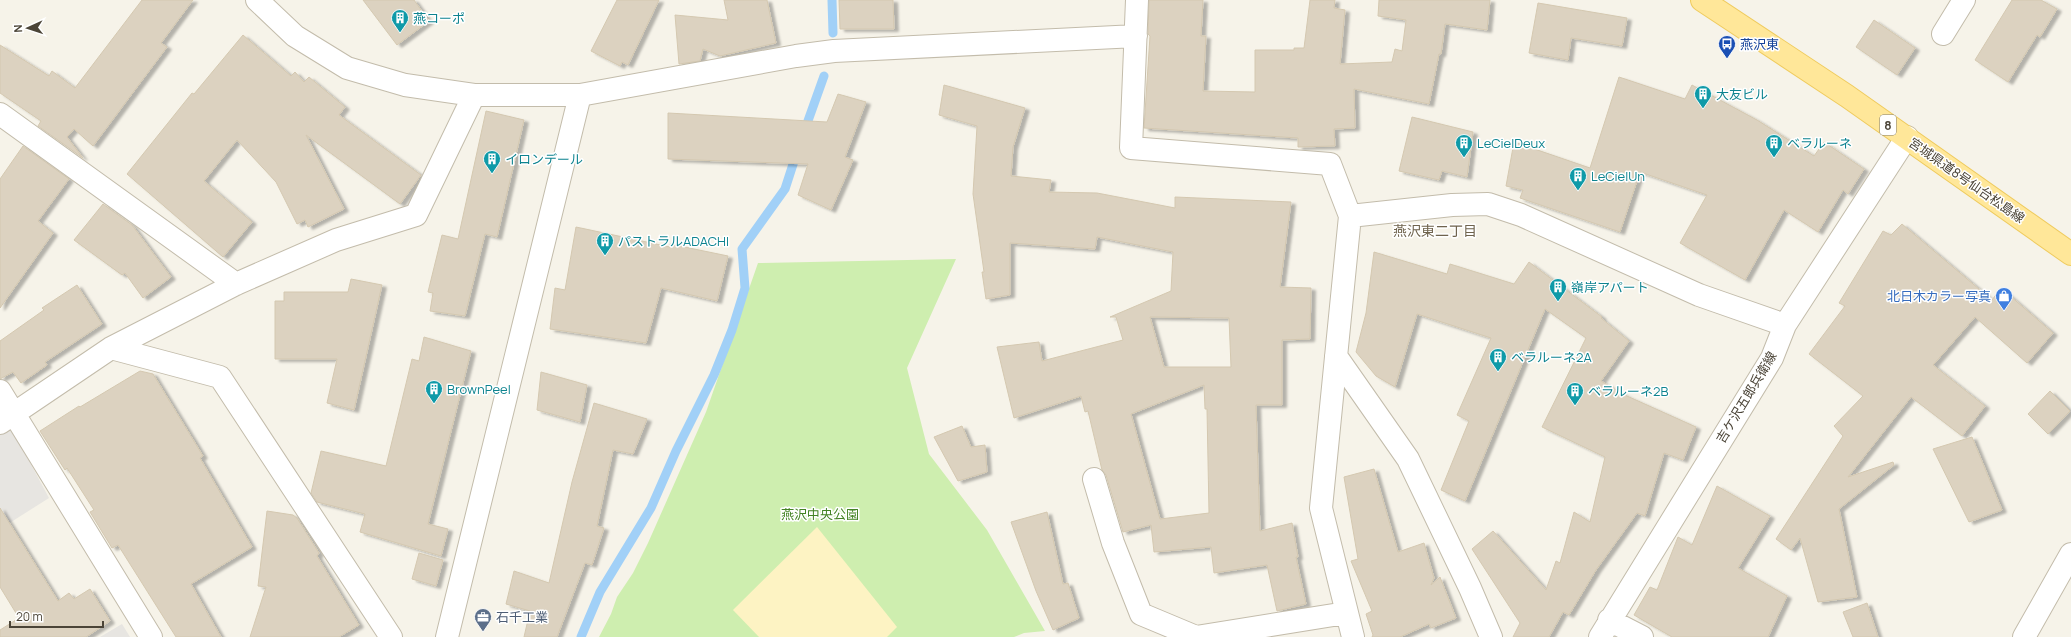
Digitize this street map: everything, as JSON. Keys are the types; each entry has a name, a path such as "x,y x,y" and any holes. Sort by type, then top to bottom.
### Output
{"main road":[{"name":"宮城県道8号仙台松島線","path":"1702,0 1907,137 2071,254"}],"street":[{"path":"257,0 295,36 347,68 405,85 474,95 580,96 796,56 826,52 1136,36"},
{"path":"1137,0 1131,148 1330,164 1350,216 1321,508 1352,637"},
{"path":"1943,34 1964,0"},
{"path":"7,419 111,348 236,284 336,240 416,215 474,95"},
{"path":"447,637 580,96"},
{"path":"0,114 236,284"},
{"name":"吉ケ沢五郎兵衛線","path":"1605,629 1772,358 1785,324 1907,137"},
{"path":"1350,216 1452,205 1488,204 1521,215 1699,295 1785,324"},
{"path":"111,348 220,377 391,637"},
{"path":"1336,356 1408,459 1470,588 1491,637"},
{"path":"0,391 7,419 151,637"},
{"path":"1094,479 1113,544 1141,614 1196,636 1346,613"},
{"path":"2024,637 2071,554"},
{"path":"1605,629 1642,637"}],"green space":[{"name":"燕沢中央公園","path":"956,259 907,368 929,454 987,530 1045,631 1024,633 1014,637 599,637 611,614 617,597 633,573 648,543 706,412 758,263"}],"sand":[{"path":"817,527 897,627 887,637 759,637 733,610"}],"shaded area":[{"path":"11,427 49,498 0,529 0,435"},
{"path":"122,624 130,637 100,637"}],"building":[{"path":"142,0 193,0 161,43 167,47 93,146 74,129 67,137 83,158 38,126 41,121 0,93 0,45 49,76 52,71 75,88"},
{"name":"燕コーポ","path":"363,0 414,0 429,21 397,45"},
{"path":"617,0 659,0 628,65 622,62 620,66 591,51"},
{"path":"724,0 767,0 776,43 720,56 703,49 700,61 679,64 675,15 728,20"},
{"path":"839,0 893,0 894,29 840,29"},
{"path":"1149,0 1203,0 1201,36 1206,36 1203,91 1255,92 1255,50 1294,50 1294,48 1304,48 1310,0 1335,0 1334,8 1345,10 1340,64 1392,62 1395,49 1402,51 1406,20 1378,16 1379,0 1490,0 1487,30 1445,24 1441,54 1439,54 1429,104 1354,89 1355,128 1334,129 1335,146 1298,147 1298,138 1144,128 1150,36 1148,34"},
{"path":"2012,0 2041,0 2057,9 2040,37 2037,35 2008,82 1975,60"},
{"path":"1538,3 1627,18 1622,46 1571,38 1568,60 1529,53"},
{"path":"1874,20 1915,48 1897,75 1856,47"},
{"path":"243,35 291,76 295,72 304,82 309,77 345,107 339,115 421,175 400,204 306,135 344,209 308,227 305,220 297,224 276,182 237,140 204,181 252,222 223,257 127,174 192,93 194,94"},
{"path":"1619,77 1685,99 1692,85 1757,120 1814,156 1824,142 1864,169 1848,194 1843,190 1818,232 1784,210 1745,280 1680,243 1707,195 1640,172 1620,232 1520,198 1523,190 1506,186 1514,142 1590,168"},
{"path":"944,85 1025,108 1013,147 1011,176 1051,180 1049,192 1097,193 1175,208 1175,197 1291,202 1280,287 1311,288 1310,339 1282,340 1282,405 1256,405 1260,531 1292,523 1298,557 1296,557 1306,604 1277,611 1267,565 1214,573 1211,547 1154,552 1151,525 1123,532 1106,475 1102,470 1088,411 1085,412 1081,396 1014,418 997,347 1039,342 1042,361 1123,340 1116,317 1110,317 1171,291 1173,252 1097,237 1095,249 1010,243 1010,295 986,299 982,272 984,272 973,194 977,126 939,115","holes":["1150,317 1229,318 1231,367 1164,367","1204,385 1205,409 1207,409 1209,513 1160,519 1131,414"]},
{"path":"838,94 866,102 845,157 853,160 831,210 798,195 808,164 668,159 668,113 827,122"},
{"path":"486,111 524,120 497,237 485,234 465,316 430,311 433,293 428,292 442,235 458,239"},
{"path":"1412,117 1473,132 1467,177 1442,171 1439,180 1399,171"},
{"path":"23,146 69,179 38,221 53,233 0,308 0,179"},
{"path":"103,204 132,225 171,277 143,298 125,273 122,275 74,240"},
{"path":"1902,224 1992,300 2001,288 2053,333 2027,363 1975,317 1933,365 1985,406 1962,436 1911,397 1848,477 1893,462 1894,465 1839,509 1857,597 1818,602 1800,538 1791,550 1776,539 1843,436 1834,426 1863,396 1809,354 1845,306 1839,303 1883,231 1891,235"},
{"path":"576,227 670,247 670,244 728,256 717,301 661,288 646,343 550,329 555,288 565,290"},
{"path":"1374,252 1447,274 1450,264 1514,284 1529,262 1602,317 1601,318 1629,341 1601,381 1627,396 1696,427 1683,460 1664,453 1645,516 1637,513 1596,570 1569,615 1563,612 1549,637 1513,637 1520,623 1472,549 1493,531 1546,590 1556,561 1560,563 1574,512 1590,522 1605,457 1542,427 1586,338 1545,309 1465,501 1441,490 1469,421 1457,415 1491,338 1417,314 1395,387 1376,376 1356,352 1366,313"},
{"path":"351,279 382,285 354,410 327,403 337,359 275,359 275,301 284,301 284,292 348,292"},
{"path":"77,285 102,324 45,362 47,365 21,383 13,372 0,379 0,341 44,310 42,308"},
{"path":"424,337 471,351 428,524 448,529 441,556 360,532 365,514 317,502 311,493 321,451 386,466 412,359 419,361"},
{"path":"140,371 153,374 203,456 200,458 252,547 191,584 221,637 176,637 118,545 112,548 90,512 94,510 67,468 65,470 40,431 79,406 80,407"},
{"path":"541,372 587,385 580,422 537,410"},
{"path":"2050,391 2070,411 2048,434 2028,414"},
{"path":"594,403 647,419 633,454 613,450 597,526 604,528 592,565 585,563 557,637 524,637 530,611 506,604 514,571 549,583 572,482"},
{"path":"962,426 971,447 985,445 987,472 958,481 934,437"},
{"path":"1972,437 2002,510 1969,522 1933,449"},
{"path":"1374,469 1398,552 1424,543 1434,578 1431,585 1440,577 1456,618 1431,628 1429,624 1400,637 1372,637 1373,635 1366,614 1372,611 1351,561 1358,559 1344,477"},
{"path":"1717,486 1770,516 1738,568 1787,596 1768,637 1672,637 1634,615 1650,587 1657,590 1678,537 1692,545"},
{"path":"0,508 58,601 69,593 74,599 90,589 110,621 86,637 0,637 0,630 19,618 0,587"},
{"path":"267,511 293,515 297,518 319,553 317,556 359,625 339,637 250,637 266,587 258,586"},
{"path":"1047,512 1063,584 1068,583 1079,618 1053,630 1036,591 1011,522"},
{"path":"419,553 443,560 436,586 412,579"},
{"path":"1867,603 1878,637 1853,637 1843,612"}],"waterway":[{"path":"832,0 833,33"},
{"path":"804,132 824,76"},
{"path":"581,637 600,592 651,508 676,451 714,375 732,330 745,288 742,249 785,189 797,152"}],"place":[{"name":"燕コーポ","path":"400,33"},
{"name":"燕沢東","path":"1727,59"},
{"name":"大友ビル","path":"1703,109"},
{"name":"LeCielDeux","path":"1464,158"},
{"name":"ベラルーネ","path":"1774,158"},
{"name":"イロンデール","path":"492,174"},
{"name":"LeCielUn","path":"1578,191"},
{"name":"パストラルADACHI","path":"605,256"},
{"name":"嶺岸アパート","path":"1558,302"},
{"name":"北日木カラー写真","path":"2004,311"},
{"name":"ベラルーネ2A","path":"1498,372"},
{"name":"BrownPeel","path":"434,404"},
{"name":"ベラルーネ2B","path":"1575,406"},
{"name":"石千工業","path":"483,632"}],"district":[{"name":"燕沢東二丁目","path":"1435,230"}]}
